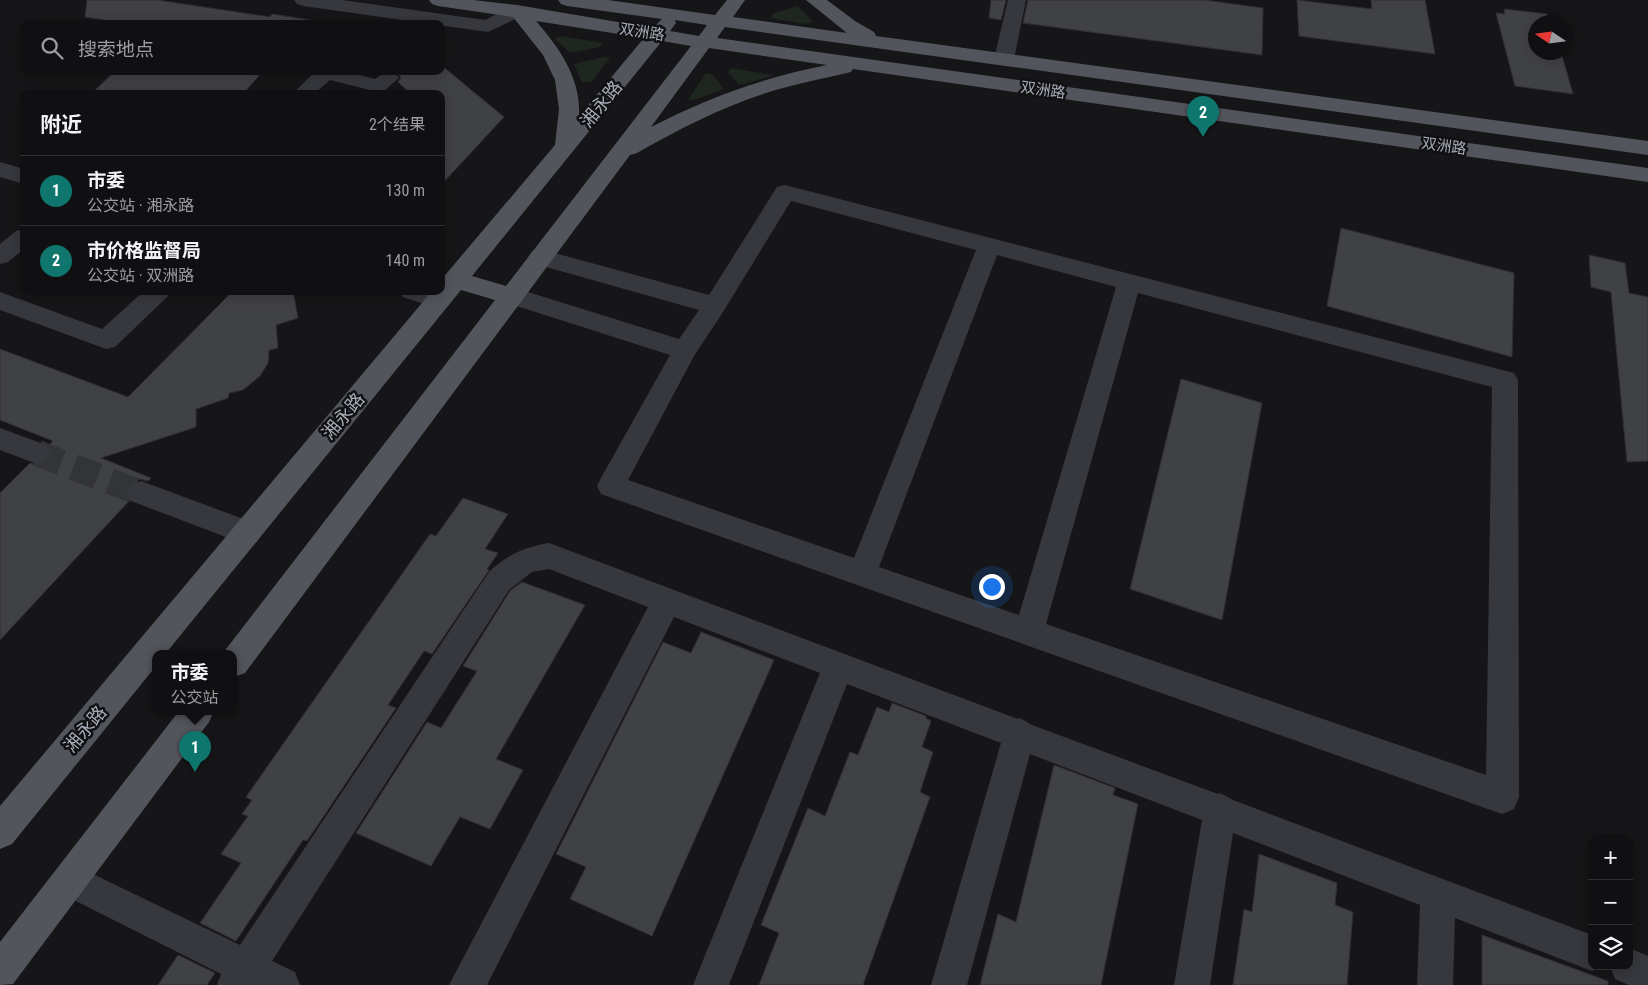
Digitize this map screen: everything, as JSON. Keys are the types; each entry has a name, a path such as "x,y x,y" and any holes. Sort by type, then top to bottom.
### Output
{"main road":[{"name":"双洲路","path":"438,0 704,42 1648,175"},
{"name":"双洲路","path":"567,0 1648,148"},
{"name":"湘永路","path":"445,294 686,0"},
{"path":"237,659 736,0"},
{"path":"814,0 848,25 877,42"},
{"path":"517,11 557,61 564,78 569,108 565,148"},
{"path":"1013,61 1017,86"},
{"path":"618,155 674,122 739,94 824,72 866,65"},
{"path":"457,280 512,296"},
{"name":"湘永路","path":"0,832 444,295"},
{"path":"0,971 195,715"}],"lane":[{"path":"303,0 443,20"},
{"path":"1013,61 1017,0"},
{"path":"445,20 488,26 517,11"},
{"path":"445,32 457,22"},
{"path":"306,90 323,75"},
{"path":"337,75 378,86 389,78"},
{"path":"0,170 20,176"},
{"path":"785,192 1129,282 1505,380 1502,797 611,486 685,350 785,192"},
{"path":"0,256 20,240"},
{"path":"862,574 989,246"},
{"path":"540,258 714,306"},
{"path":"1029,632 1129,282"},
{"path":"0,301 106,340 155,295"},
{"path":"424,295 440,300"},
{"path":"512,296 685,350"},
{"path":"0,439 37,453"},
{"path":"141,493 247,533"},
{"path":"240,976 499,581 513,566 529,559 550,556 1588,950"},
{"path":"467,985 667,600"},
{"path":"711,985 838,666"},
{"path":"949,985 1020,734"},
{"path":"1192,985 1220,810"},
{"path":"70,880 240,976 282,985"},
{"path":"1435,985 1438,894"},
{"path":"1633,968 1648,975"}],"shaded area":[{"path":"798,6 813,22 805,24 770,18 774,13"},
{"path":"561,36 603,43 600,47 570,53 555,39"},
{"path":"604,57 610,58 591,82 582,83 574,64"},
{"path":"731,68 772,76 739,85 728,72"},
{"path":"706,73 713,75 724,89 694,100 688,100"}],"building":[{"path":"87,0 157,0 270,17 272,14 310,20 104,20 85,17"},
{"path":"991,0 1006,0 1001,20 989,18"},
{"path":"1028,0 1204,0 1263,8 1262,55 1023,23"},
{"path":"1297,0 1372,9 1371,0 1425,0 1435,54 1299,36"},
{"path":"1504,9 1547,14 1528,15 1528,60 1563,60 1573,94 1515,86 1496,13 1505,14"},
{"path":"445,68 504,117 445,181 445,90 407,90 398,82 401,78 399,75 445,75"},
{"path":"111,75 260,75 246,90 95,90"},
{"path":"1341,228 1514,273 1512,357 1327,306"},
{"path":"1589,255 1625,263 1629,293 1648,297 1648,461 1627,462 1611,292 1591,287"},
{"path":"229,295 294,295 298,318 276,325 278,348 269,350 268,363 260,376 243,390 229,393 228,398 196,409 196,427 101,458 151,478 148,481 140,479 129,484 125,492 129,501 0,640 0,493 30,463 38,466 48,462 52,454 48,446 53,441 0,420 0,349 128,397"},
{"path":"1181,379 1262,403 1222,620 1130,589"},
{"path":"463,498 508,514 485,549 498,553 487,569 489,570 432,654 424,651 388,705 396,708 307,841 303,840 236,941 200,923 241,863 221,854 248,816 242,814 252,800 246,797 430,534 436,536"},
{"path":"522,582 585,605 496,759 523,770 490,829 460,817 431,866 356,833 427,722 441,728 477,671 463,666 510,591"},
{"path":"701,632 774,660 652,936 570,899 586,867 556,854 663,642 691,653"},
{"path":"892,703 926,716 931,721 922,747 933,752 920,792 930,797 863,985 759,985 779,933 761,925 808,808 825,816 850,752 858,755 877,707 889,712"},
{"path":"1054,765 1115,788 1113,795 1138,804 1101,985 980,985 998,914 1016,922"},
{"path":"1259,854 1337,883 1335,905 1353,912 1347,985 1233,985 1244,909 1252,912"},
{"path":"1482,935 1608,981 1608,985 1482,985"},
{"path":"178,955 215,973 207,985 158,985"}],"tunnel":[{"path":"37,453 141,493"}],"place":[{"name":"市价格监督局","path":"1203,137"},
{"name":"市委","path":"195,772"}]}
